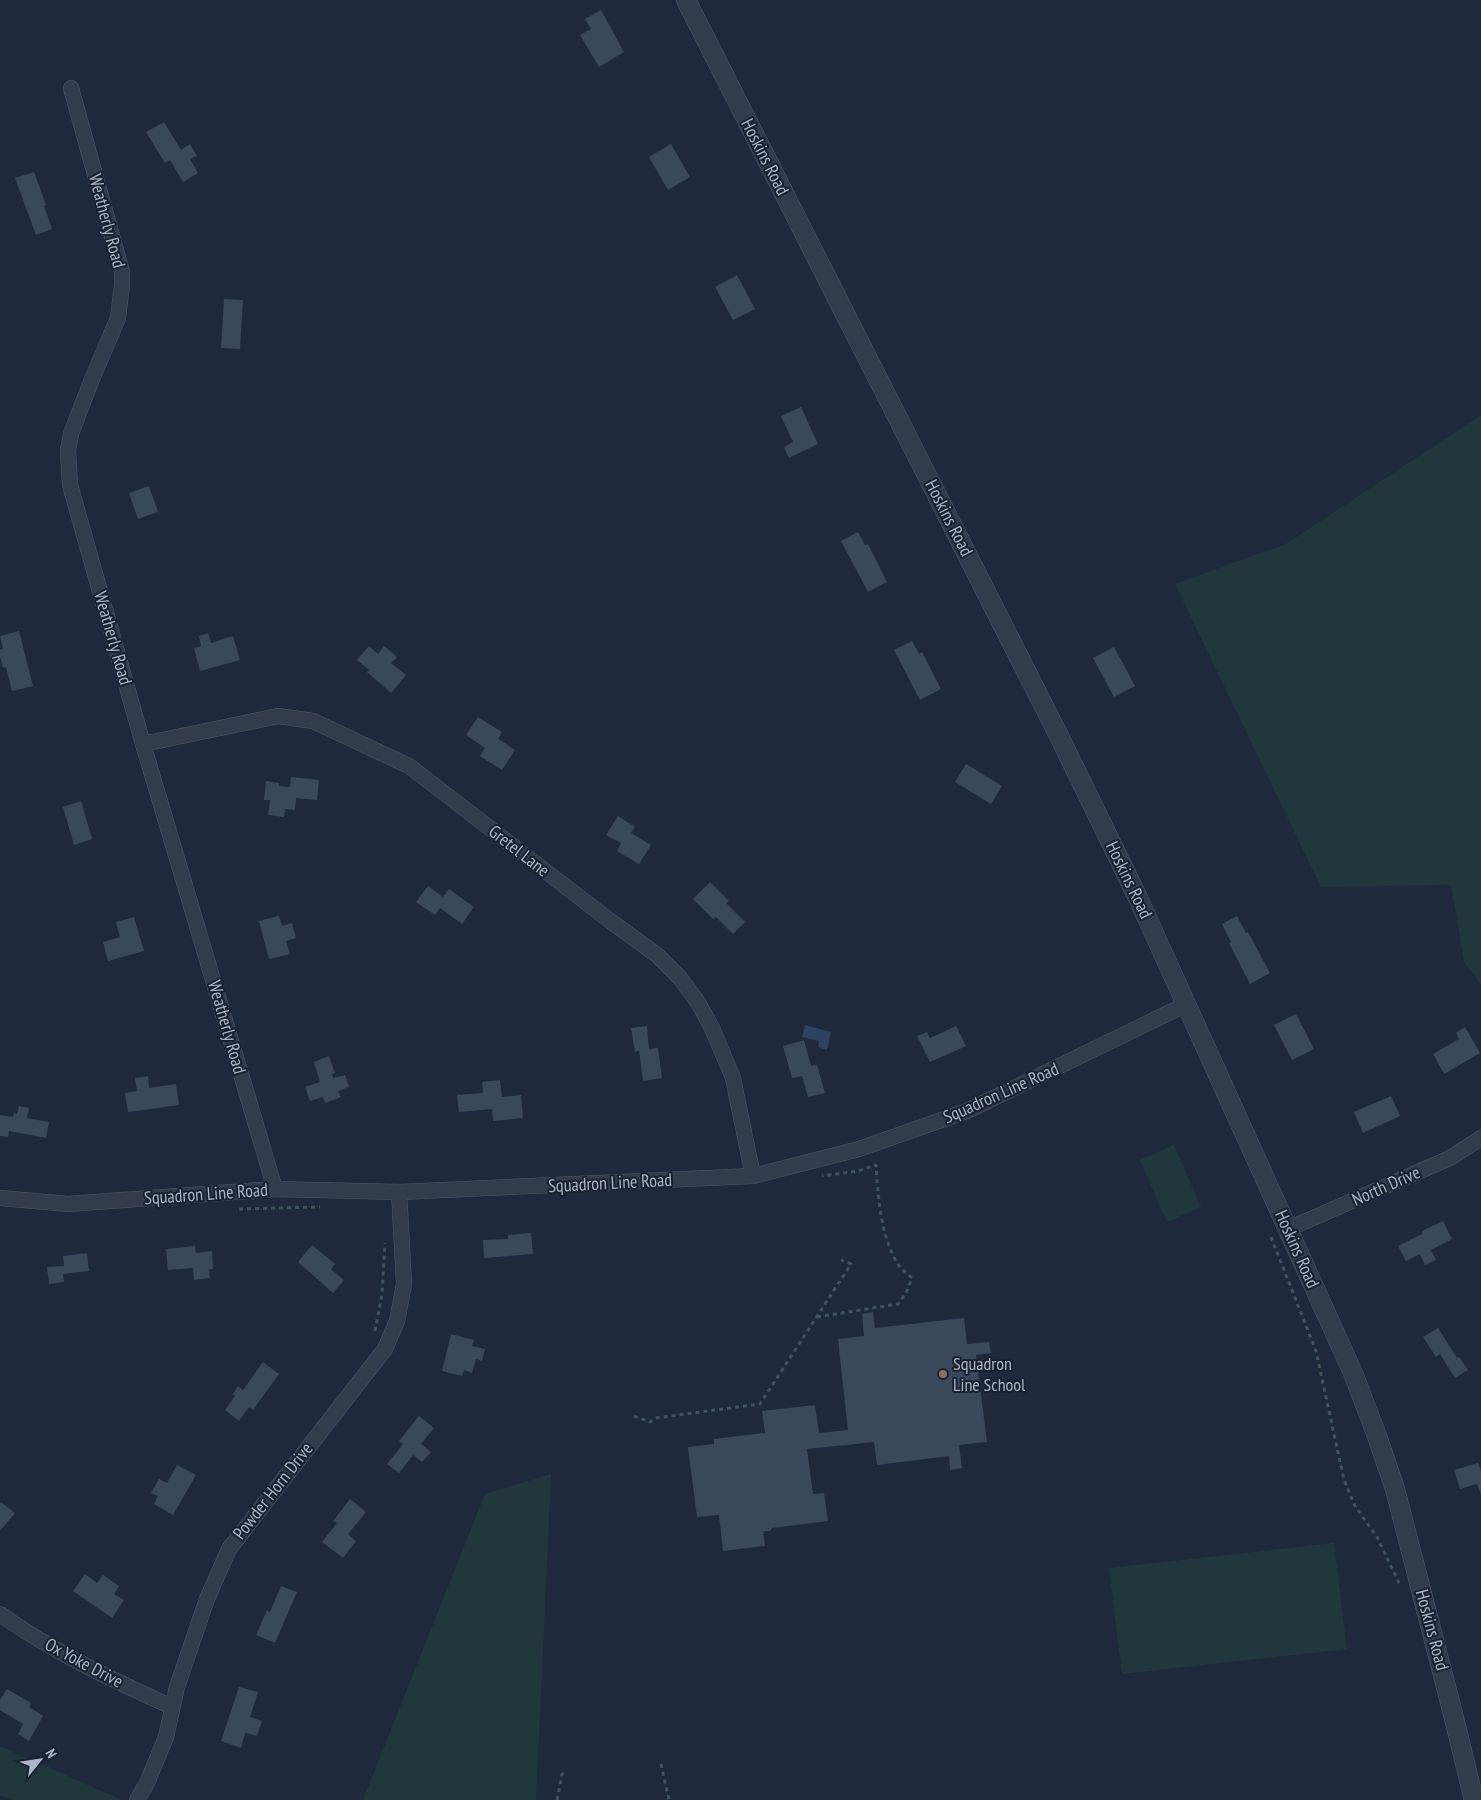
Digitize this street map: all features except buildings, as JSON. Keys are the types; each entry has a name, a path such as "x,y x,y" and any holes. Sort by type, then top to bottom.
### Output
{"street":[{"name":"Hoskins Road","path":"686,0 1059,736 1138,898 1353,1373 1392,1480 1474,1800"},
{"name":"Weatherly Road","path":"71,88 122,272 122,285 118,318 90,384 72,434 68,450 70,486 143,744 275,1189"},
{"name":"Gretel Lane","path":"143,744 278,716 313,721 409,766 609,920 657,954 680,978 699,1004 712,1028 733,1078 753,1176"},
{"name":"Squadron Line Road","path":"0,1198 68,1204 275,1189 399,1192 753,1176 859,1149 967,1111 1187,1004"},
{"name":"North Drive","path":"1288,1229 1450,1158 1481,1138"},
{"name":"Powder Horn Drive","path":"137,1800 147,1783 166,1737 177,1687 208,1599 229,1549 385,1349 397,1321 404,1284 399,1192"},
{"name":"Ox Yoke Drive","path":"0,1614 26,1632 107,1676 172,1707"}],"path":[{"path":"817,1317 898,1304 906,1293 912,1278 900,1267 886,1237 878,1192 876,1164 858,1170 819,1176"},
{"path":"1270,1237 1316,1351 1344,1480 1356,1506 1377,1536 1402,1591"},
{"path":"634,1416 650,1422 656,1418 760,1404 850,1264 841,1260"},
{"path":"660,1764 669,1800"},
{"path":"557,1800 563,1770"}],"green space":[{"path":"1481,415 1481,984 1464,962 1451,885 1321,887 1175,584 1286,544"},
{"path":"1174,1145 1201,1207 1167,1222 1140,1160"},
{"path":"551,1474 536,1800 363,1800 485,1494"},
{"path":"1334,1543 1347,1649 1122,1674 1109,1568"},
{"path":"0,1747 122,1800 13,1800 0,1795"}],"water":[{"path":"805,1025 831,1032 827,1050 818,1047 819,1041 802,1037"}],"place":[{"name":"Squadron Line School","path":"943,1374"}]}
